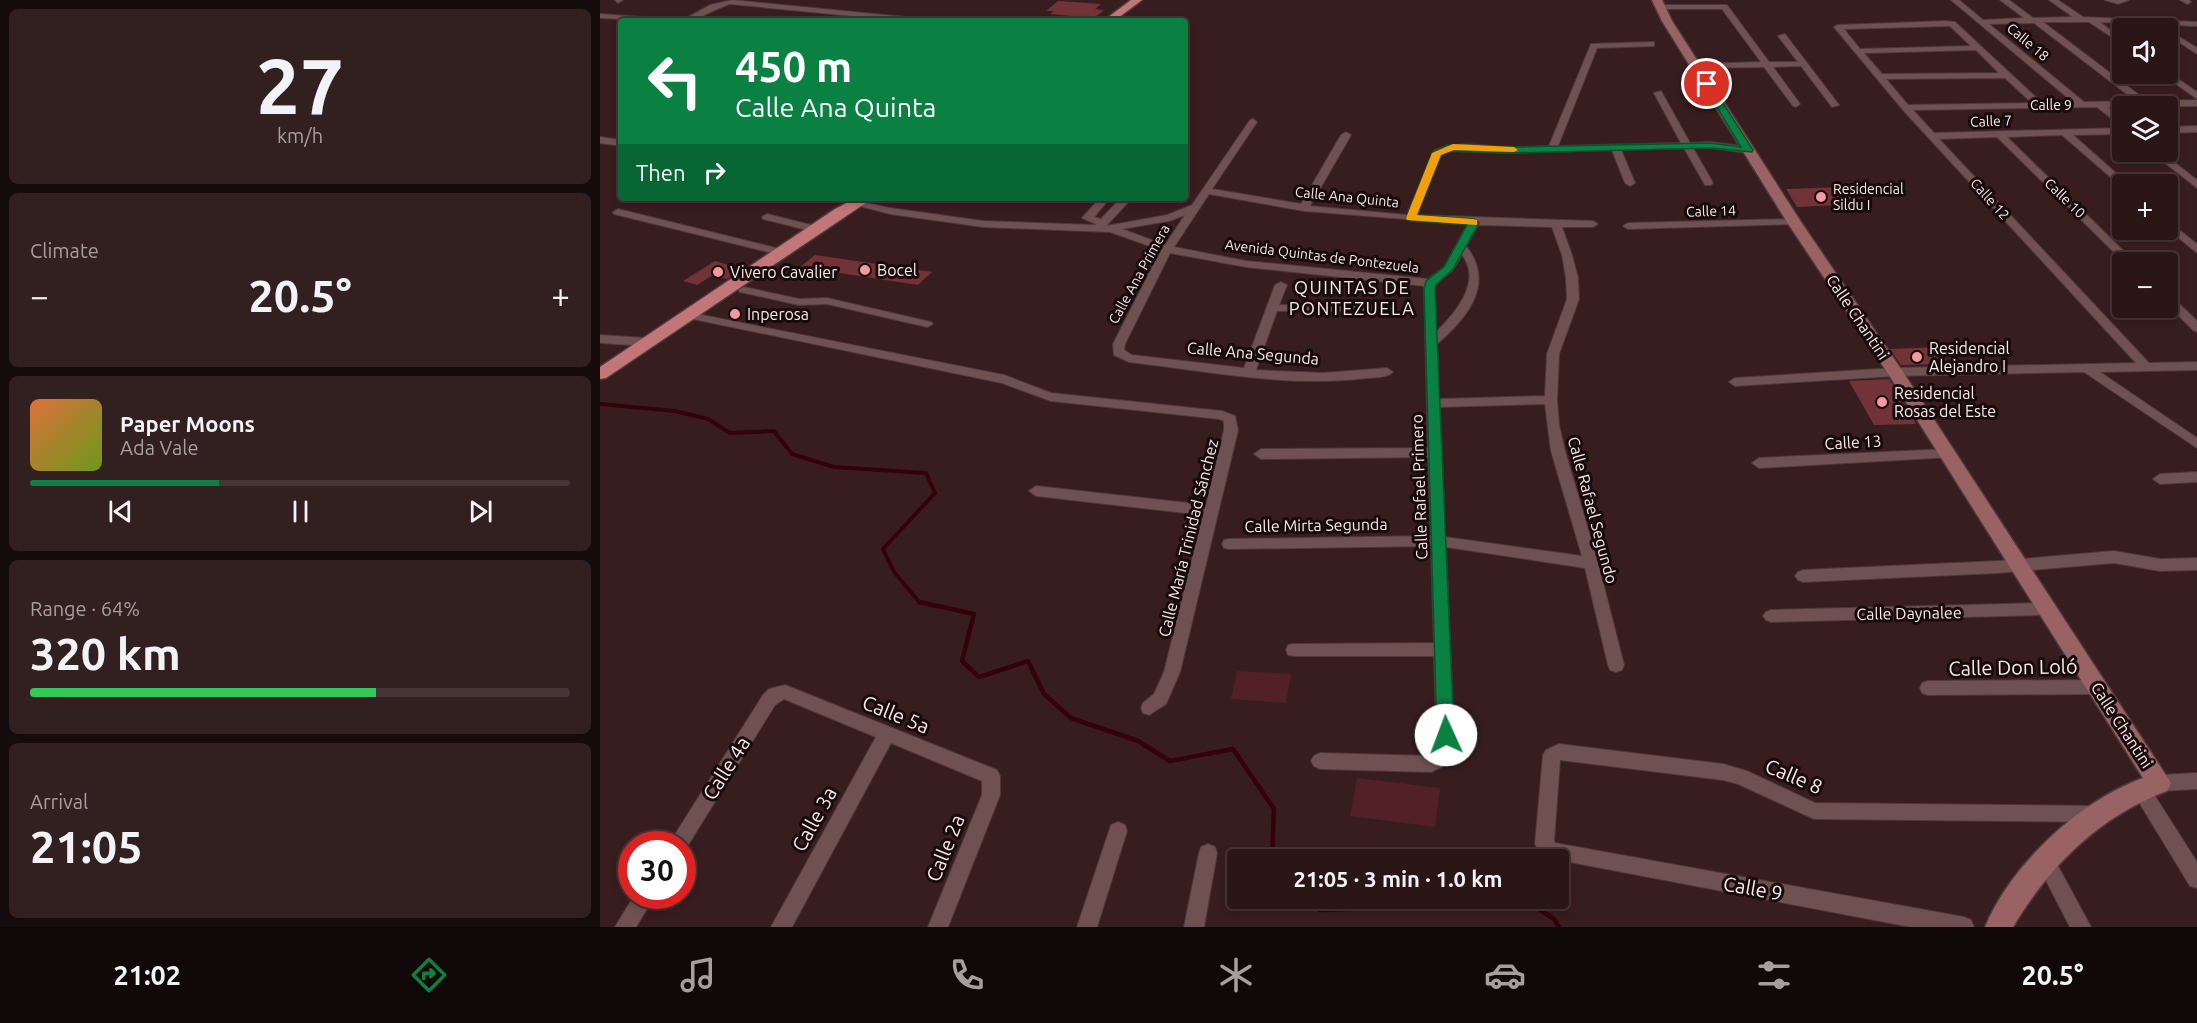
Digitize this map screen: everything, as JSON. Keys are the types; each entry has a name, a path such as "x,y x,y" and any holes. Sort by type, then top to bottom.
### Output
{"main road":[{"path":"1112,18 1137,0"},
{"path":"603,381 780,252 840,212 859,203"},
{"path":"603,381 646,342 744,290 853,213 859,203"}],"street":[{"name":"Calle 18","path":"1955,0 2082,105"},
{"path":"2004,0 2134,96"},
{"path":"2053,0 2081,19"},
{"path":"2109,0 2118,2 2125,0"},
{"path":"691,18 713,7 730,2 895,18"},
{"path":"1659,3 1724,8 1796,104"},
{"name":"Calle Chantini","path":"1659,3 1667,21 1794,222 1895,372 2097,687 2150,786"},
{"path":"600,16 628,18"},
{"path":"1983,22 2081,19 2112,21"},
{"path":"2092,20 2112,35"},
{"name":"Calle 12","path":"1979,48 1952,24 1946,22 1838,27 1906,108 2146,367"},
{"path":"2178,23 2197,24"},
{"path":"1782,36 1835,105"},
{"path":"2178,39 2197,52"},
{"path":"1552,148 1594,46 1651,44"},
{"path":"1858,51 1979,48 2039,105"},
{"path":"1696,66 1803,64"},
{"path":"1880,77 2008,75"},
{"path":"2178,83 2197,96"},
{"path":"1658,93 1708,183"},
{"name":"Calle 9","path":"2178,103 2197,103"},
{"path":"2100,105 2112,115"},
{"name":"Calle 9","path":"1906,108 2112,105"},
{"name":"Calle Ana Primera","path":"1118,352 1119,344 1167,249 1253,122"},
{"path":"2178,130 2197,129"},
{"name":"Calle 7","path":"1933,136 2112,131"},
{"path":"2065,133 2112,174"},
{"name":"Calle 10","path":"1999,134 2120,252"},
{"path":"1304,208 1346,135"},
{"path":"600,140 618,143"},
{"path":"1411,218 1437,153 1447,148 1745,145"},
{"path":"1616,148 1630,183"},
{"path":"2169,162 2195,182"},
{"name":"Calle Ana Quinta","path":"1206,191 1304,208 1411,218 1474,223 1593,224"},
{"path":"1102,201 1086,218 1105,226 1169,218 1196,207"},
{"path":"1105,226 1125,201"},
{"name":"Avenida Quintas de Pontezuela","path":"859,203 890,212 983,224 1105,226 1167,249 1246,264 1430,284"},
{"path":"618,212 780,252"},
{"path":"767,217 815,229"},
{"name":"Calle 14","path":"1628,226 1794,222"},
{"path":"1430,284 1448,269 1474,223"},
{"name":"Calle Rafael Segundo","path":"1556,224 1567,255 1572,278 1573,299 1553,354 1551,400 1558,451 1591,563 1616,665"},
{"path":"2178,233 2197,250"},
{"path":"1431,343 1443,334 1474,290 1476,277 1472,261 1469,254 1461,247"},
{"name":"Calle Rafael Primero","path":"1320,760 1431,764 1446,757 1430,284"},
{"path":"1249,371 1281,285"},
{"path":"744,290 800,302 827,302 927,324"},
{"path":"1274,308 1382,308"},
{"path":"2178,309 2197,328"},
{"name":"Calle María Trinidad Sánchez","path":"694,316 1004,379 1016,382 1039,395 1230,419 1231,430 1172,672 1160,699 1149,708"},
{"path":"600,339 646,342"},
{"name":"Calle Ana Segunda","path":"1118,352 1129,358 1249,371 1325,376 1387,372"},
{"path":"1735,382 1895,372 2197,366"},
{"path":"2085,367 2197,444"},
{"path":"1434,403 1551,400"},
{"path":"1261,454 1436,452"},
{"name":"Calle 13","path":"1759,463 1948,454"},
{"path":"2160,479 2197,477"},
{"path":"1036,491 1210,511"},
{"name":"Calle Mirta Segunda","path":"1229,544 1439,541 1591,563"},
{"path":"1803,576 2018,565 2114,557 2160,565 2197,564"},
{"name":"Calle Daynalee","path":"1771,616 2046,609"},
{"path":"1293,650 1443,649"},
{"name":"Calle Don Loló","path":"1928,688 2097,687"},
{"name":"Calle 5a","path":"776,694 785,692 991,776 992,785"},
{"name":"Calle 4a","path":"686,831 769,700 776,694"},
{"name":"Calle 3a","path":"781,927 886,733"},
{"name":"Calle 8","path":"1544,844 1552,755 1559,752 1723,772 1741,777 1801,807 1828,812 2094,814"},
{"path":"1998,927 2045,861 2094,814 2150,786 2197,781"},
{"name":"Calle 2a","path":"938,927 991,795 992,785"},
{"path":"2150,786 2197,879"},
{"path":"1087,927 1118,831"},
{"name":"Calle 9","path":"1544,844 1550,851 1964,927"},
{"path":"1194,927 1208,853"},
{"path":"2045,861 2081,927"},
{"path":"625,927 637,909"}],"shaded area":[{"path":"1237,671 1291,674 1286,703 1231,699"},
{"path":"1357,778 1440,788 1435,827 1350,816"}],"building":[{"path":"1058,1 1101,4 1095,9 1104,10 1095,18 1071,18 1073,16 1050,14 1054,11 1046,11"},
{"name":"Residencial Sildu I","path":"1845,187 1858,204 1797,207 1786,189"},
{"name":"Bocel","path":"815,255 932,272 918,285 800,267"},
{"name":"Vivero Cavalier","path":"715,261 742,269 727,279 713,275 697,285 683,281"},
{"name":"Residencial Alejandro I","path":"1938,347 1949,364 1901,365 1890,349"},
{"name":"Residencial Rosas del Este","path":"1889,379 1916,424 1874,425 1849,381"}],"waterway":[{"path":"600,404 675,411 708,419 730,433 774,431 792,454 834,467 926,473 935,493 883,549 894,572 919,602"},
{"path":"919,602 974,614 962,661 979,677 1028,661 1044,694 1071,718 1138,741 1170,761 1233,749 1274,809 1272,849"},
{"path":"1319,909 1347,909"},
{"path":"1539,909 1554,919 1559,927"}],"slow traffic":[{"path":"1473,223 1411,218 1437,153 1453,147 1514,150"}],"place":[{"name":"Residencial Sildu I","path":"1821,197"},
{"name":"Bocel","path":"865,270"},
{"name":"Vivero Cavalier","path":"718,272"},
{"name":"Inperosa","path":"735,314"},
{"name":"Residencial Alejandro I","path":"1917,357"},
{"name":"Residencial Rosas del Este","path":"1882,402"}],"district":[{"name":"QUINTAS DE PONTEZUELA","path":"1352,297"}],"route":[{"path":"1446,735 1429,289 1430,284 1448,269 1474,223 1411,218 1437,153 1447,148 1459,147 1510,150 1711,146 1748,150 1707,84"}]}
